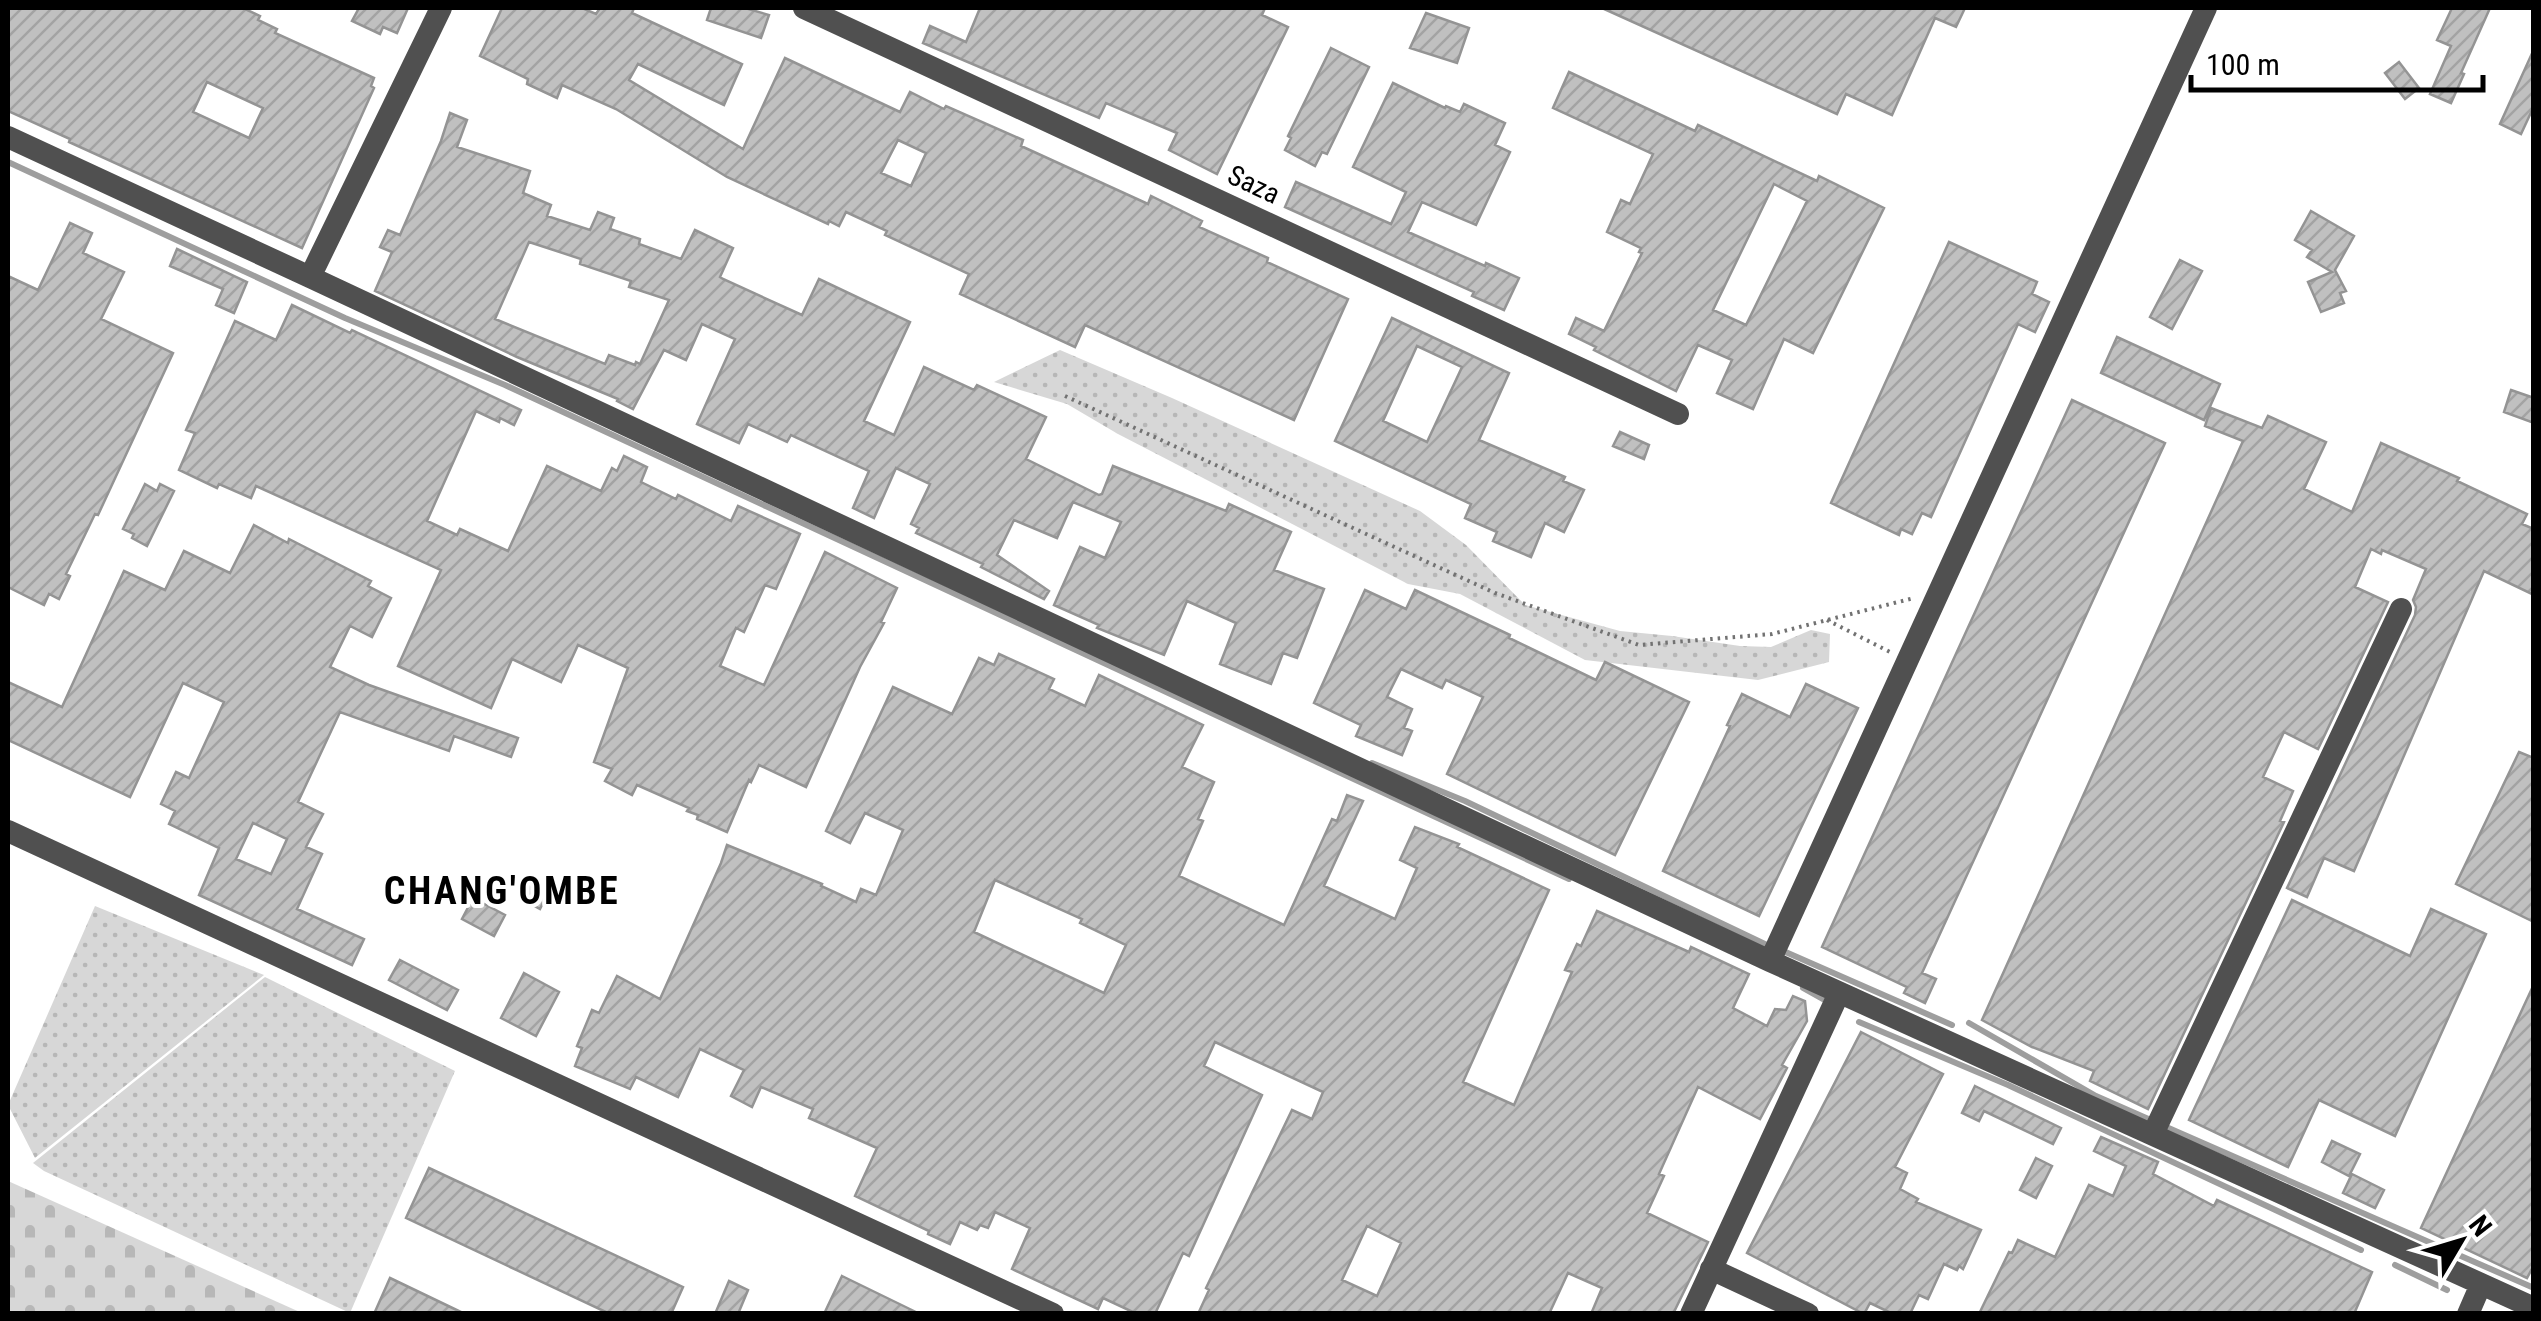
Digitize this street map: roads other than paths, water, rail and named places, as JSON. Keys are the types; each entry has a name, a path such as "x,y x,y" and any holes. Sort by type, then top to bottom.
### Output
{"street":[{"path":"310,277 441,8"},
{"name":"Saza","path":"804,8 1678,414"},
{"path":"1770,961 2205,8"},
{"path":"1770,961 2205,8"},
{"path":"8,137 1839,993 2534,1308"},
{"path":"2153,1134 2402,610"},
{"path":"8,831 1053,1314"},
{"path":"1691,1314 1839,993"},
{"path":"1710,1268 1808,1314"},
{"path":"2468,1314 2481,1284"}],"waterway":[{"path":"8,162 345,318 505,385 1569,879"},
{"path":"1372,763 1465,801 1769,946"},
{"path":"1781,950 1952,1025"},
{"path":"1803,988 1828,1002"},
{"path":"1859,1022 2008,1085 2361,1250"},
{"path":"1969,1023 2096,1096 2153,1121"},
{"path":"2164,1126 2534,1288"},
{"path":"2395,1265 2447,1290"}],"district":[{"name":"CHANG'OMBE","path":"502,891"}]}
